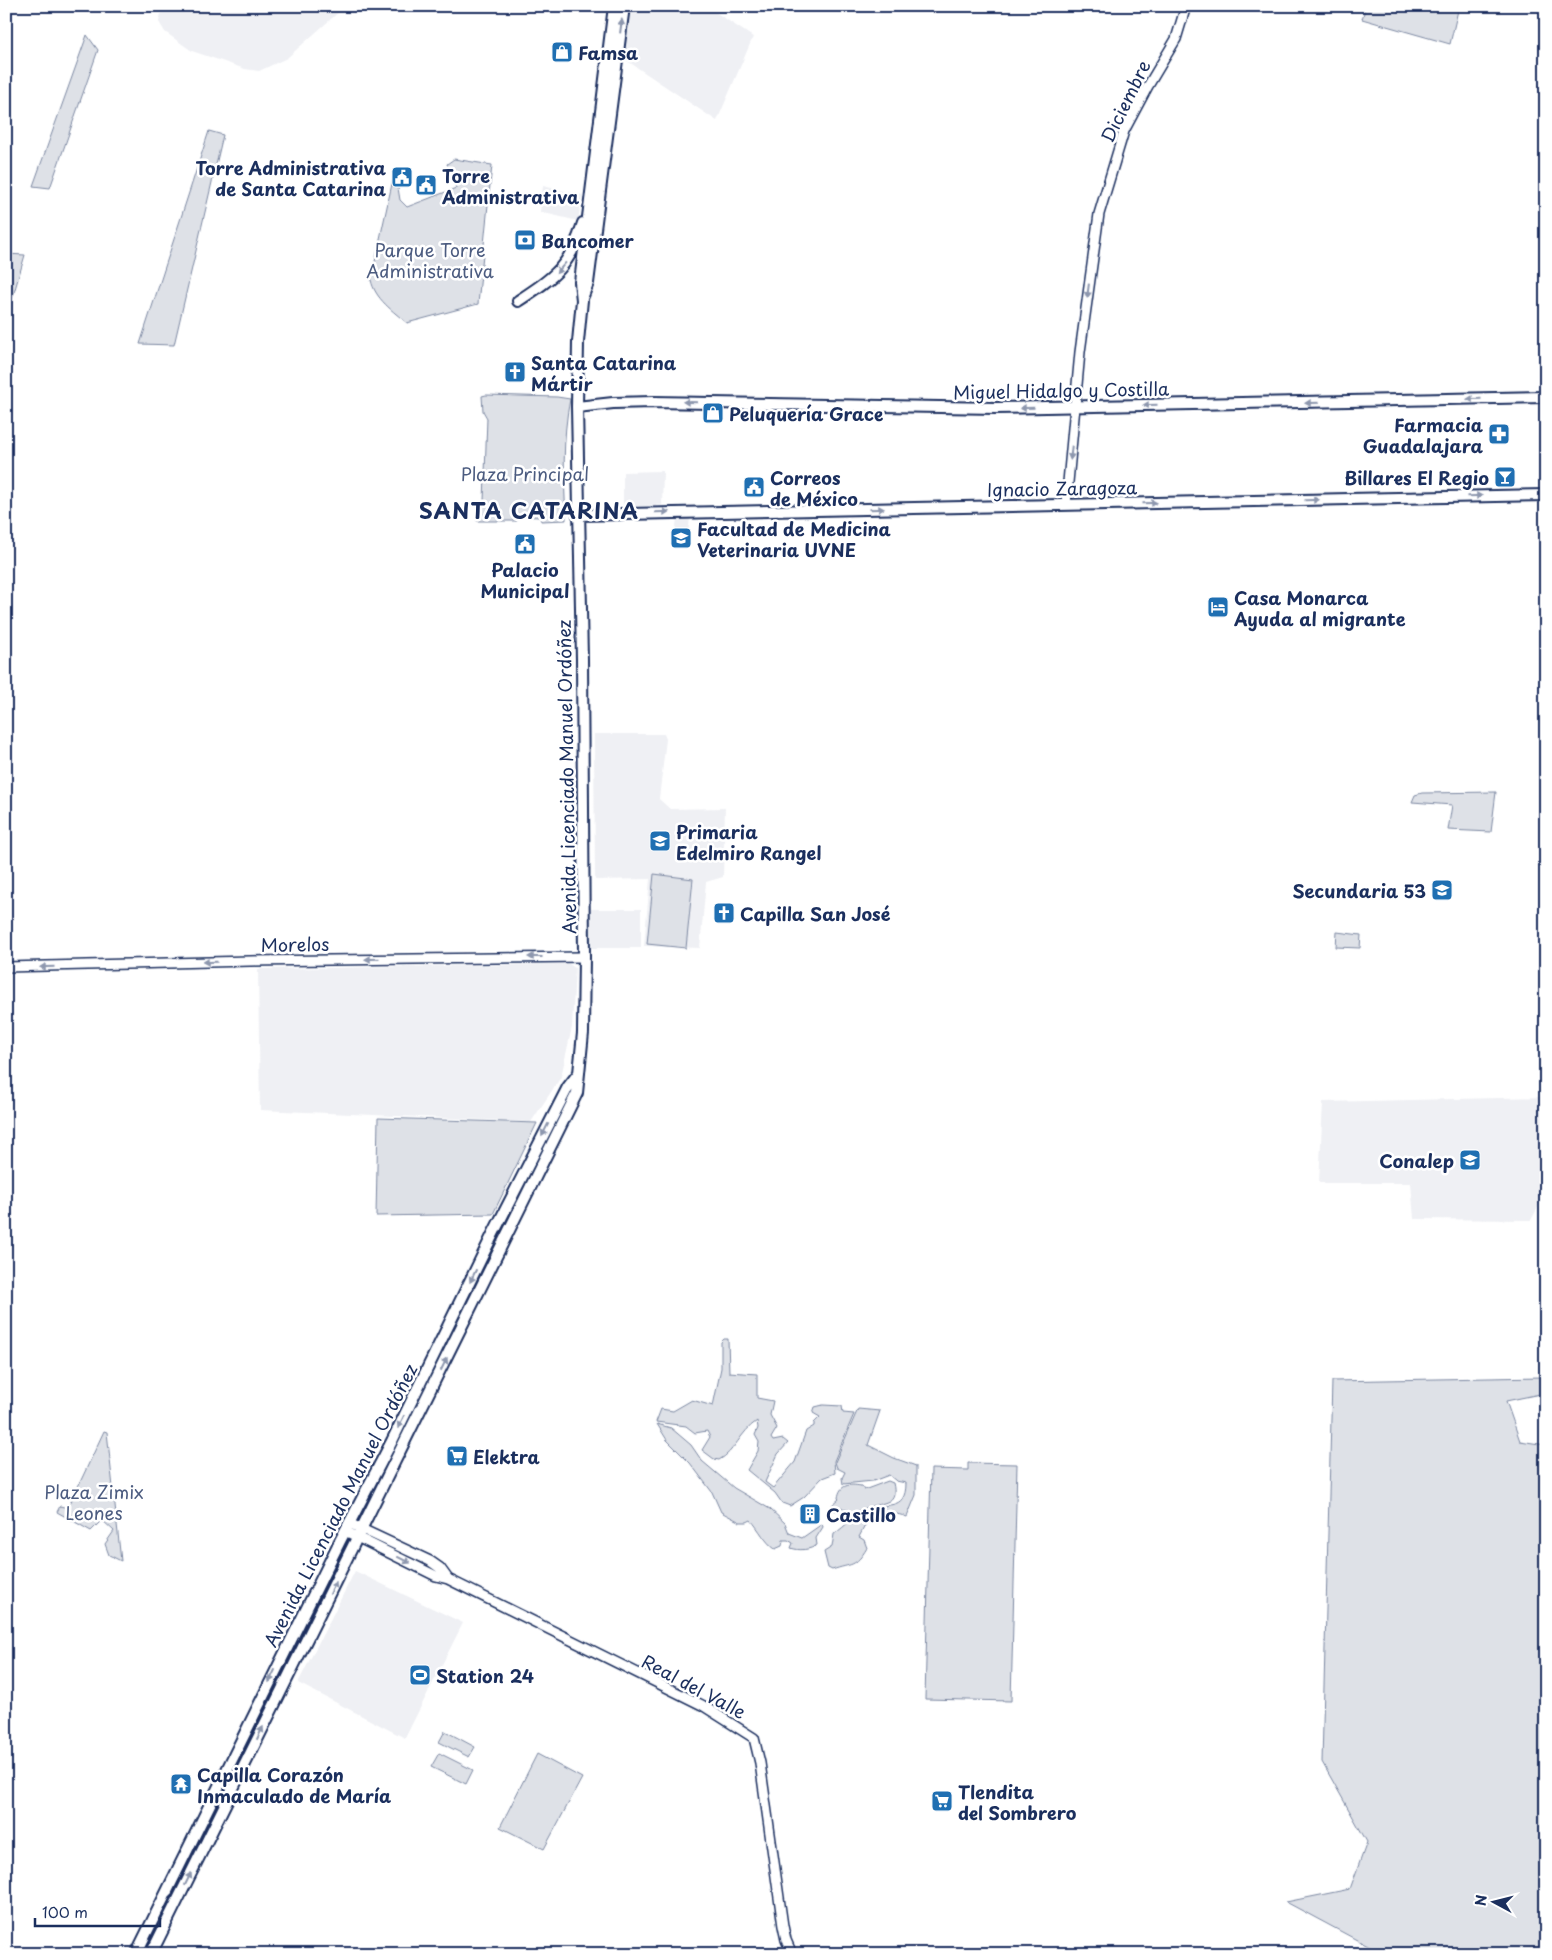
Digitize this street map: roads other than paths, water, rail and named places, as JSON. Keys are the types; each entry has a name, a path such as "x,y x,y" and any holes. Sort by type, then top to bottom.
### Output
{"main road":[{"name":"Avenida Licenciado Manuel Ordóñez","path":"151,1954 577,1092 583,1033 584,957 582,660 577,407 578,342 582,300 580,282 614,6"},
{"name":"Avenida Licenciado Manuel Ordóñez","path":"582,300 588,283 624,6"},
{"path":"518,301 551,278 567,261 580,232 592,191"},
{"name":"Miguel Hidalgo y Costilla","path":"577,407 613,403 653,402 912,407 1076,406 1546,397"},
{"name":"Ignacio Zaragoza","path":"578,515 1546,495"},
{"name":"Avenida Licenciado Manuel Ordóñez","path":"136,1954 290,1640 547,1126 568,1087 578,1074"},
{"path":"285,1683 285,1675 291,1653 290,1640 306,1640 307,1606"}],"street":[{"name":"Diciembre","path":"1066,504 1080,352 1094,243 1101,207 1124,131 1176,39 1186,6"},
{"name":"Morelos","path":"6,967 250,961 584,957"},
{"name":"Real del Valle","path":"347,1527 389,1553 436,1576 448,1579 702,1705 754,1738 760,1763 783,1926 792,1954"},
{"name":"Real del Valle","path":"359,1533 394,1544 440,1568 448,1579"},
{"path":"389,1553 394,1544"}],"place":[{"name":"Famsa","path":"562,52"},
{"name":"Torre Administrativa de Santa Catarina","path":"402,177"},
{"name":"Torre Administrativa","path":"426,185"},
{"name":"Bancomer","path":"525,240"},
{"name":"Santa Catarina Mártir","path":"515,372"},
{"name":"Peluquería Grace","path":"713,413"},
{"name":"Farmacia Guadalajara","path":"1499,434"},
{"name":"Billares El Regio","path":"1505,477"},
{"name":"Correos de México","path":"754,487"},
{"name":"Facultad de Medicina Veterinaria UVNE","path":"681,538"},
{"name":"Palacio Municipal","path":"525,544"},
{"name":"Casa Monarca Ayuda al migrante","path":"1218,607"},
{"name":"Primaria Edelmiro Rangel","path":"660,841"},
{"name":"Secundaria 53","path":"1442,890"},
{"name":"Capilla San José","path":"724,913"},
{"name":"Conalep","path":"1470,1160"},
{"name":"Elektra","path":"457,1456"},
{"name":"Castillo","path":"810,1514"},
{"name":"Station 24","path":"420,1675"},
{"name":"Capilla Corazón Inmaculado de María","path":"181,1784"},
{"name":"TIendita del Sombrero","path":"942,1801"}],"district":[{"name":"SANTA CATARINA","path":"529,509"}],"park label":[{"name":"Parque Torre Administrativa","path":"430,259"},
{"name":"Plaza Principal","path":"525,473"},
{"name":"Plaza Zimix Leones","path":"94,1501"}]}
